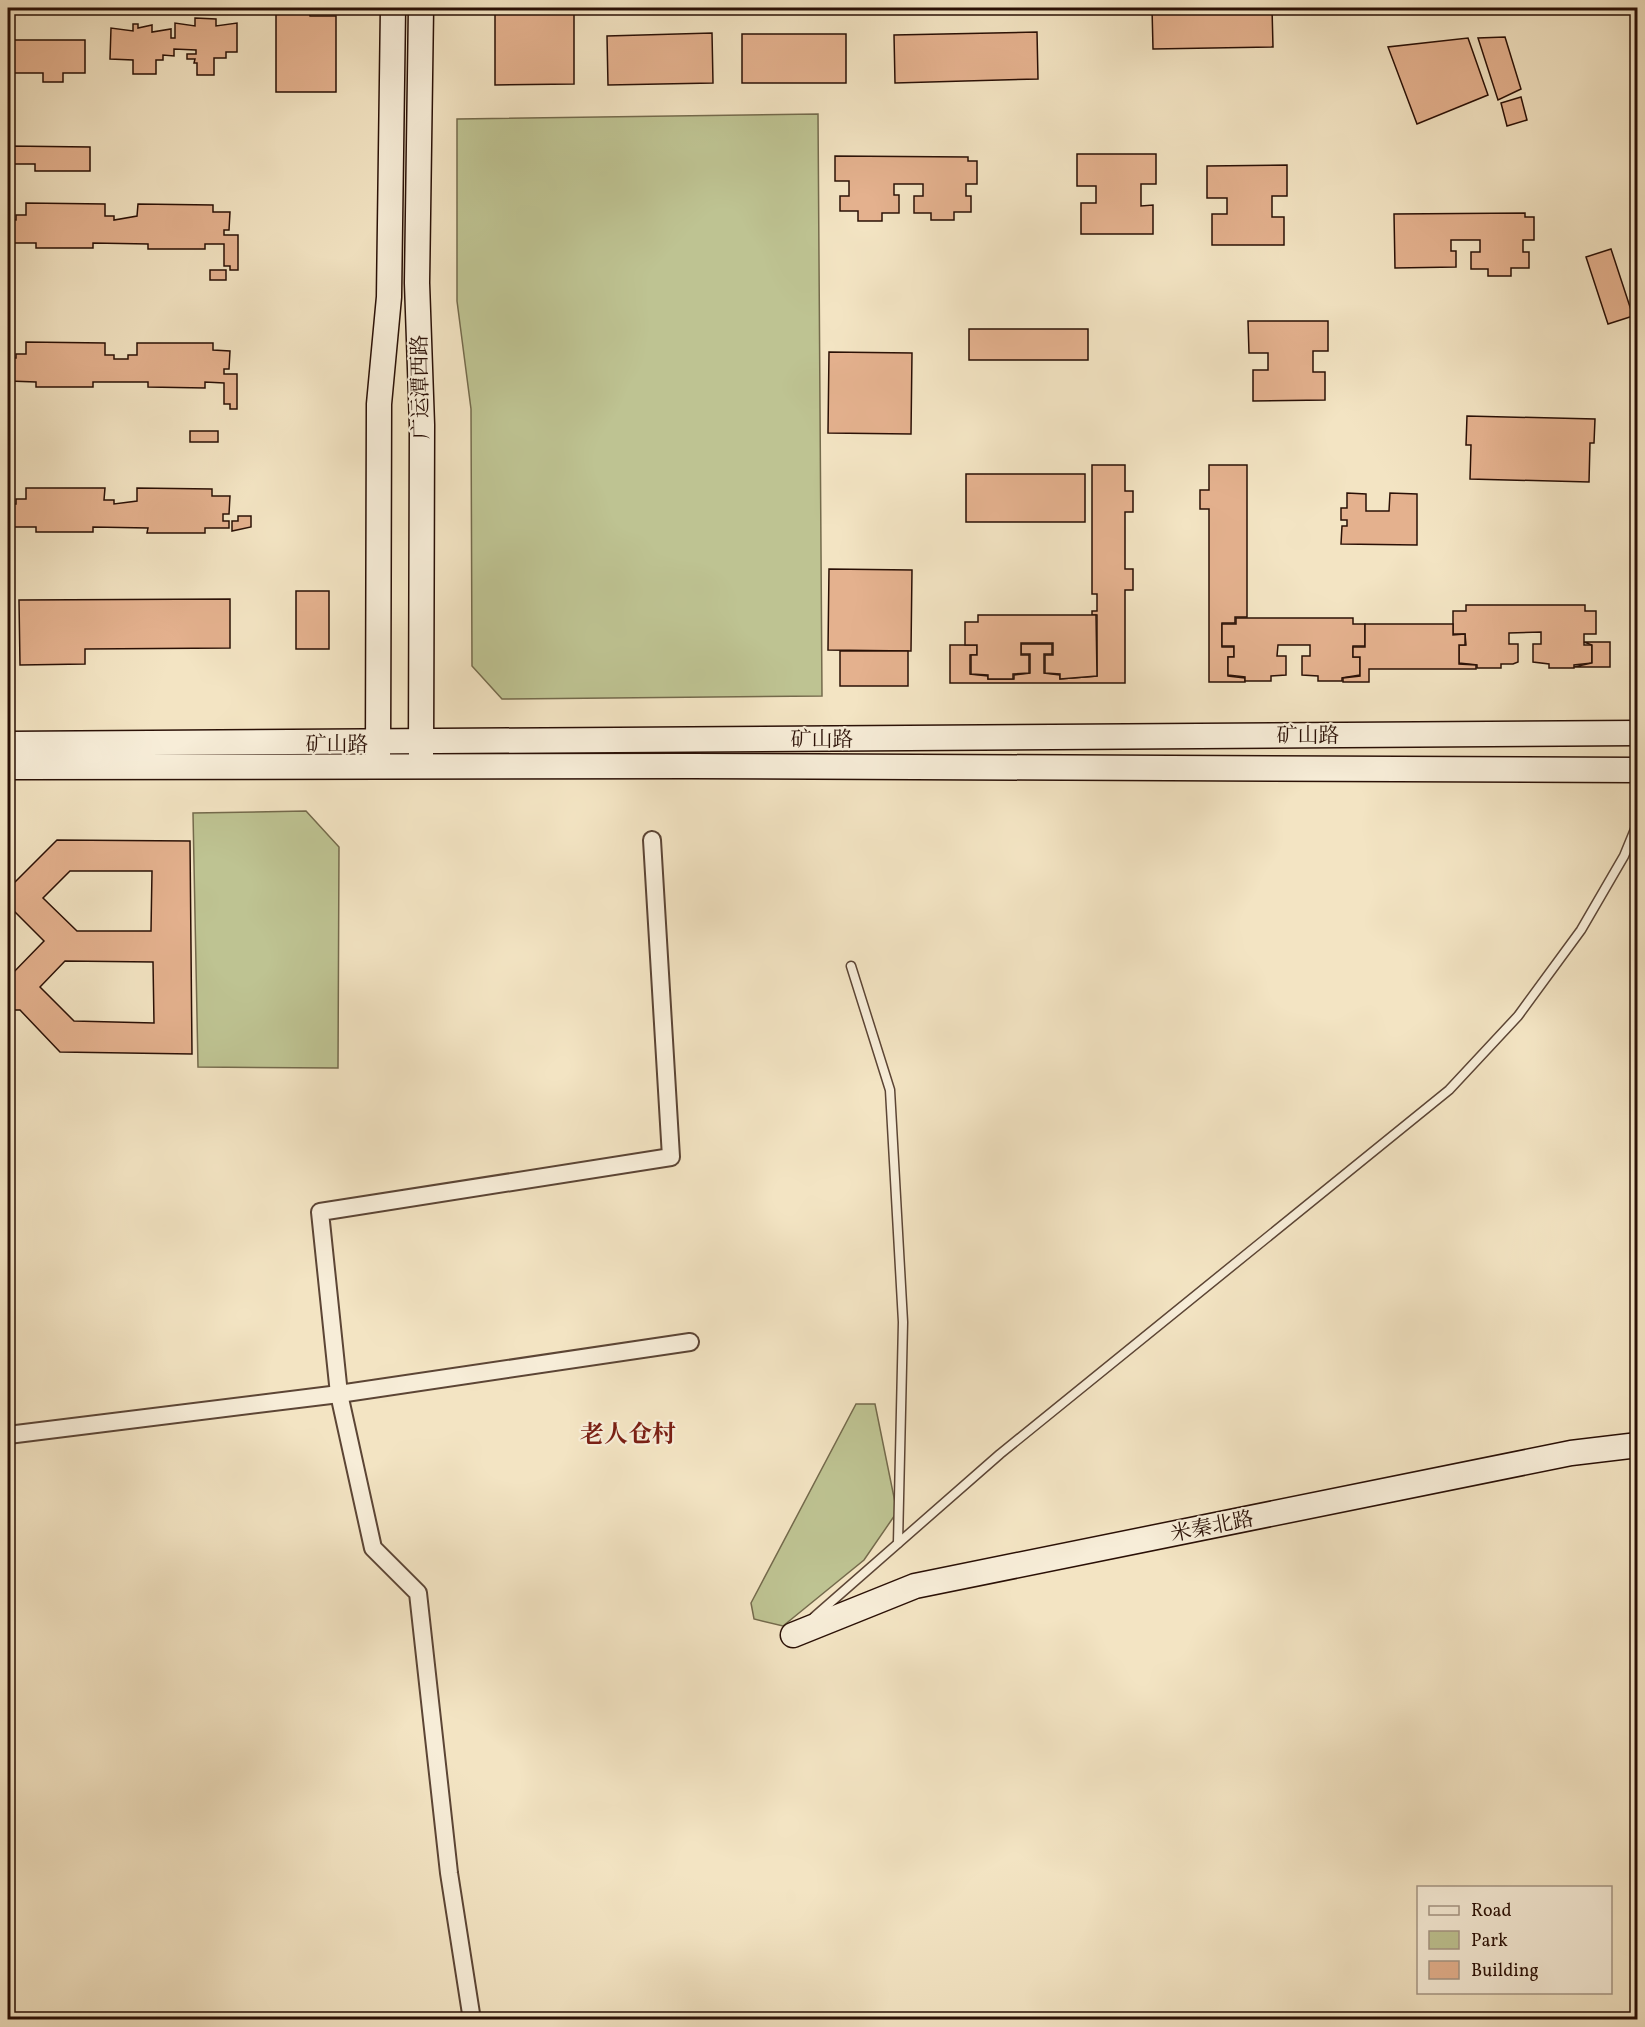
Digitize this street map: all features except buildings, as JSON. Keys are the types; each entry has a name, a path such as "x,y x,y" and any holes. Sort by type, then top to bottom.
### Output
{"main road":[{"name":"广运潭西路","path":"378,755 379,404 389,297 393,8"},
{"name":"广运潭西路","path":"421,8 417,284 422,425 421,767"},
{"name":"矿山路","path":"8,767 378,755 420,742 1638,733"},
{"name":"矿山路","path":"8,744 378,755 421,767 1638,770"},
{"name":"米秦北路","path":"793,1635 915,1586 1571,1453 1638,1445"}],"street":[{"path":"472,2019 449,1873 418,1593 373,1548 339,1394 320,1212 671,1157 652,840"},
{"path":"8,1435 339,1394 690,1342"}],"lane":[{"path":"793,1635 1000,1454 1449,1090 1518,1016 1581,930 1624,856 1638,822"},
{"path":"851,966 890,1090 903,1322 898,1543"}],"green space":[{"path":"818,114 822,696 502,699 472,666 471,409 457,301 457,119"},
{"path":"306,811 339,847 338,1068 198,1067 193,813"},
{"path":"856,1404 875,1404 897,1512 864,1560 783,1626 754,1619 751,1603"}],"district":[{"name":"老人仓村","path":"628,1434"}]}
